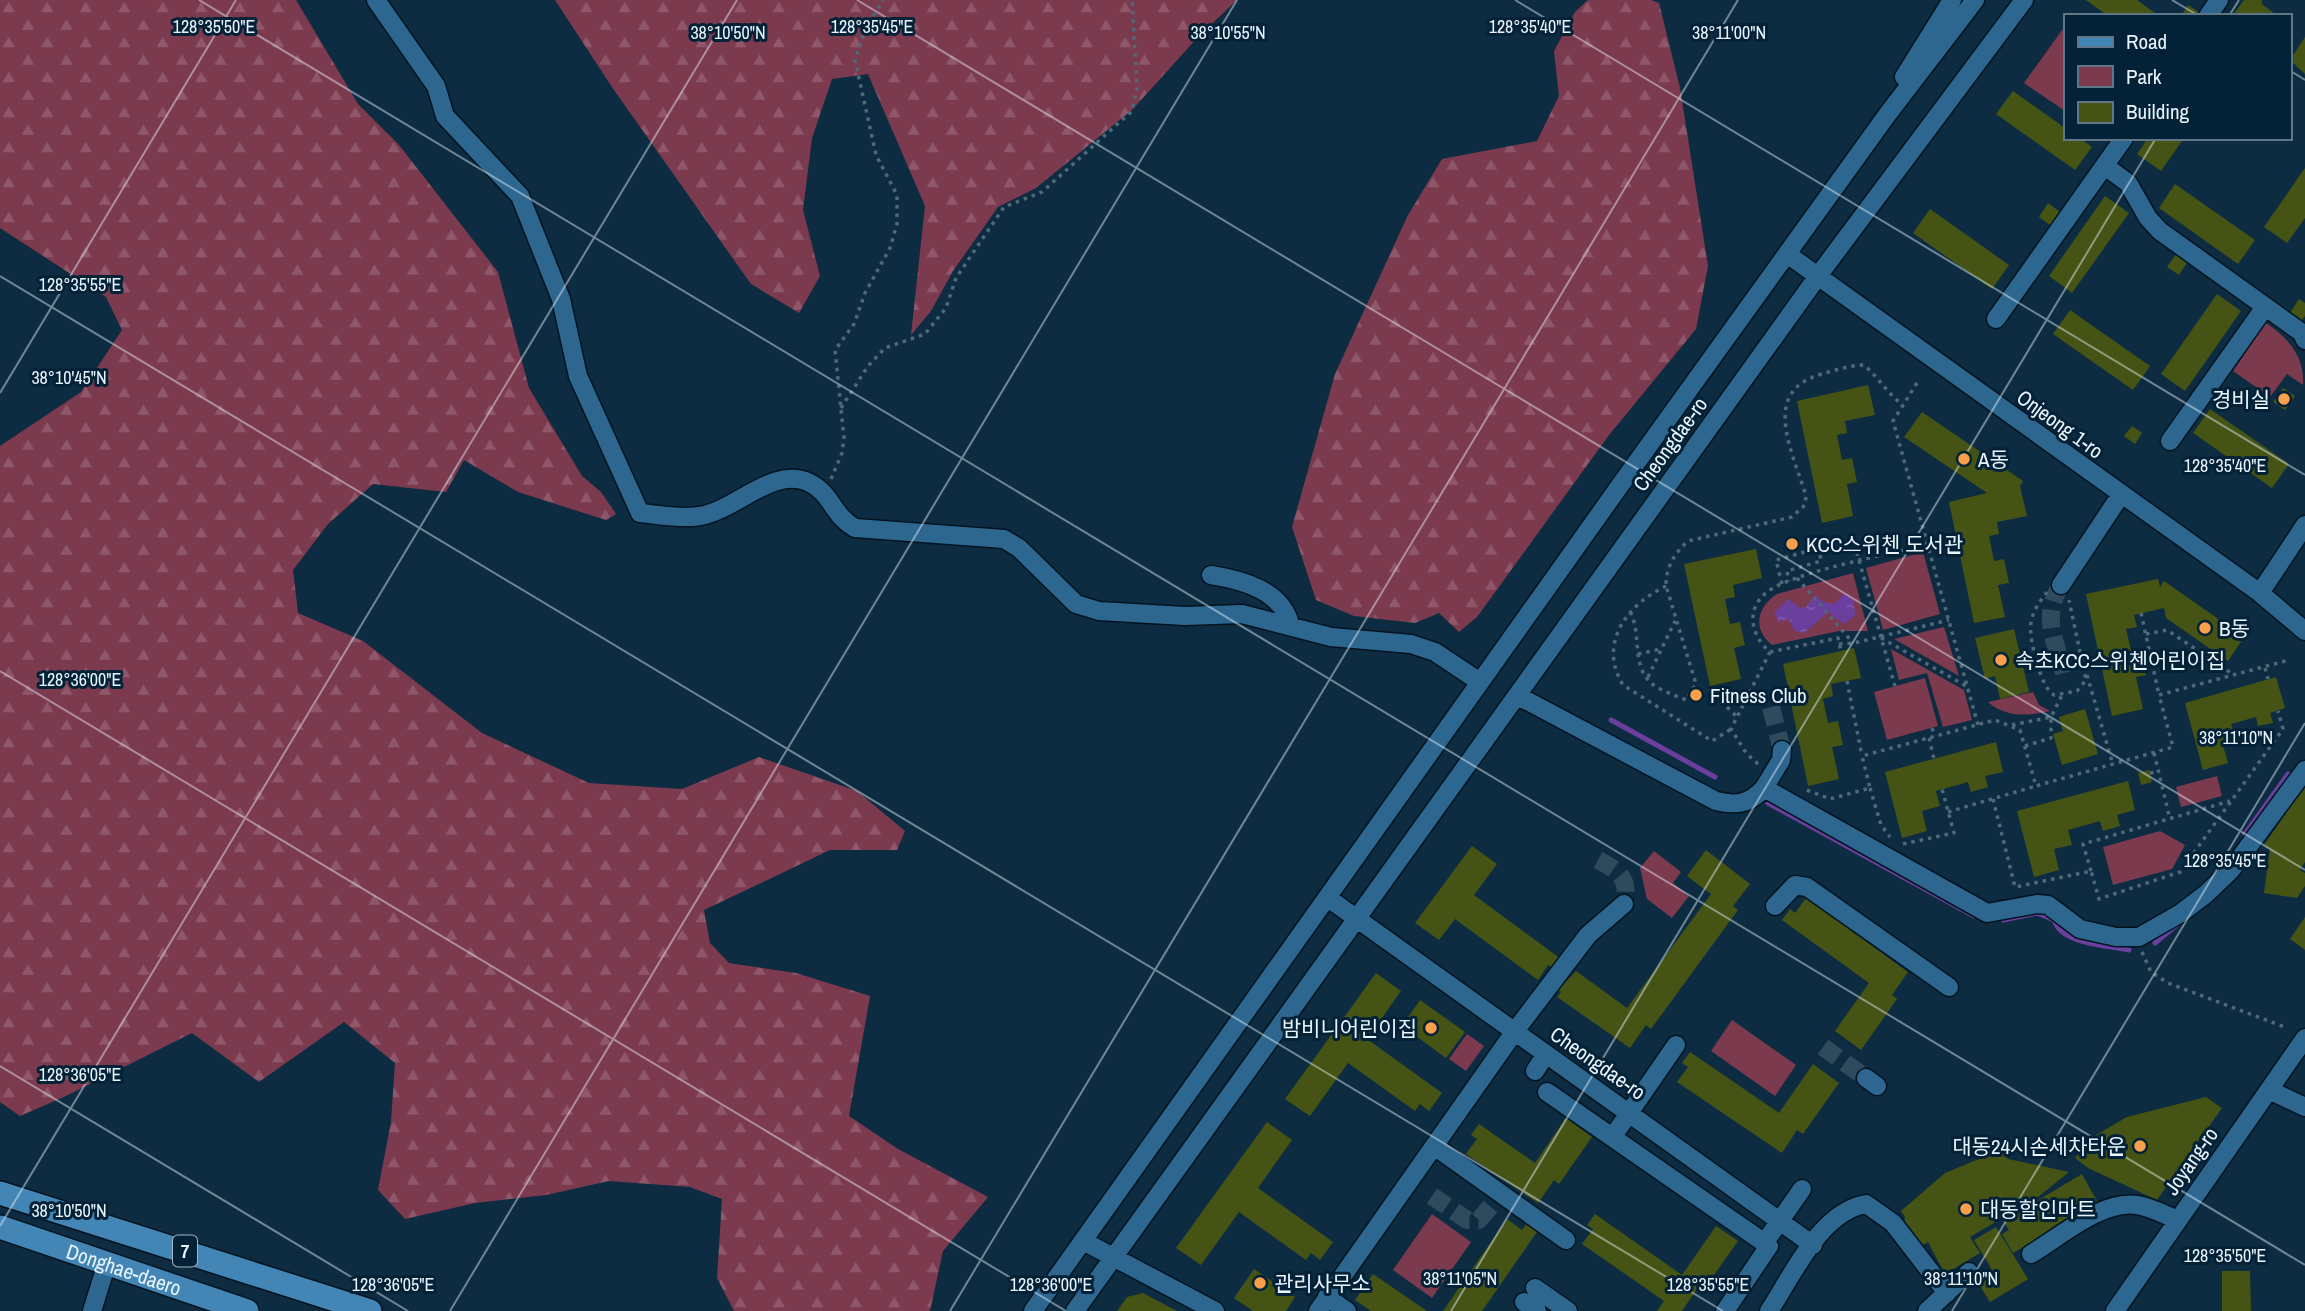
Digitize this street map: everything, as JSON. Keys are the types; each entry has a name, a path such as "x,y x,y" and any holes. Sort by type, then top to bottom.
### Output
{"main road":[{"name":"Donghae-daero","path":"0,1193 370,1311"},
{"name":"Donghae-daero","path":"0,1227 247,1311"}],"street":[{"path":"376,0 436,86 445,116 520,196 561,299 578,376 640,513 673,517 699,516 717,511 790,477 810,483 824,493 839,519 855,528 1004,539 1019,548 1076,604 1099,611 1185,616 1242,614 1290,624 1331,637 1411,644 1436,652 1480,682"},
{"path":"1827,198 1952,0"},
{"name":"Cheongdae-ro","path":"1033,1311 1827,198 1975,0"},
{"name":"Cheongdae-ro","path":"1075,1311 1818,276 2024,0"},
{"path":"1996,320 2123,140"},
{"path":"2105,166 2128,183 2148,218 2160,231 2302,333 2305,340"},
{"name":"Onjeong 1-ro","path":"1787,254 2120,496 2260,593 2305,631"},
{"path":"2170,441 2265,307"},
{"path":"2061,589 2120,496"},
{"path":"2260,593 2305,525"},
{"path":"1210,576 1226,578 1274,596 1287,612 1290,624"},
{"path":"1518,696 1716,801 1737,804 1749,802 1768,782 1781,760 1782,750"},
{"path":"1768,782 1987,913 2037,904 2048,905 2080,929 2116,937 2139,937 2181,913 2231,870 2305,770"},
{"path":"1775,906 1795,885 1807,887 1949,987"},
{"name":"Cheongdae-ro","path":"1328,898 1629,1113 1775,1228 1813,1245"},
{"path":"1347,1311 1322,1304 1515,1031 1588,935 1625,904"},
{"path":"1618,1129 1676,1045"},
{"name":"Joyang-ro","path":"2115,1311 2302,1047"},
{"path":"1535,1071 1546,1054"},
{"path":"2269,1090 2305,1107"},
{"path":"1547,1092 1769,1246 1725,1311"},
{"path":"1434,1146 1496,1199 1566,1240"},
{"path":"1775,1228 1802,1189"},
{"path":"1769,1311 1828,1225 1852,1206 1866,1204 1893,1223 1947,1293"},
{"path":"2031,1254 2104,1210 2121,1204 2139,1205 2178,1220"},
{"path":"1083,1241 1215,1311"},
{"path":"92,1311 107,1263"},
{"path":"1927,1311 1969,1272"},
{"path":"1532,1300 1568,1311"}],"path":[{"path":"824,493 842,453 845,438 835,350 853,324 865,293 890,248 897,224 897,195 876,155 855,60 865,30 883,0"},
{"path":"841,408 869,366 885,348 925,334 946,308 957,278 1003,207 1042,192 1132,111 1137,88 1132,0"},
{"path":"1630,612 1636,623 1638,654 1647,678 1686,700 1696,684 1666,586 1671,563 1688,541 1792,517 1805,505 1806,496 1783,410 1798,383 1820,374 1864,365 1874,373 1885,392 1903,405"},
{"path":"1917,383 1893,421 1978,725"},
{"path":"1852,536 1895,686"},
{"path":"1770,652 1756,637 1753,612 1768,591 1797,578 1928,544"},
{"path":"1782,584 1776,560 1819,548 1821,561 1787,570 1789,582"},
{"path":"1797,578 1854,643"},
{"path":"1666,586 1645,596 1630,612 1614,639 1611,655 1615,672 1623,685 1712,741 1731,729 1770,652"},
{"path":"2086,673 2082,686 2062,695 2054,695 2044,686 2030,629 2034,611 2061,589 2086,673 2113,765"},
{"path":"1948,812 2173,747 2141,613"},
{"path":"1647,678 1676,619"},
{"path":"1839,644 1854,643 1949,620"},
{"path":"2146,634 2167,630 2234,675"},
{"path":"1879,637 1968,687"},
{"path":"1770,652 1838,638 1841,651"},
{"path":"1638,654 1661,649"},
{"path":"2159,695 2289,660"},
{"path":"2264,667 2268,679"},
{"path":"1847,681 1870,788 1881,825 1887,835 1906,845 1954,834 1942,789"},
{"path":"1709,689 1737,717"},
{"path":"2025,746 2051,738 2051,717 2062,695"},
{"path":"2232,800 2083,844 2099,899 2180,872 2232,800 2283,729 2277,711"},
{"path":"2010,726 2051,717"},
{"path":"1863,756 1995,720 2020,730 2036,786"},
{"path":"1932,728 1935,736"},
{"path":"1731,729 1768,782 1830,799 1870,788"},
{"path":"1898,737 1899,746"},
{"path":"1929,738 1934,759"},
{"path":"2154,753 2170,819"},
{"path":"2150,773 2159,772"},
{"path":"1993,799 2015,887 2091,871"},
{"path":"2139,937 2143,958 2151,972 2168,983 2287,1028"}],"green space":[{"path":"0,0 296,0 358,104 399,145 498,272 529,388 582,476 601,492 616,514 606,520 518,492 464,460 446,492 373,484 328,524 293,570 298,613 363,641 482,733 589,783 682,789 759,757 857,791 905,831 897,850 830,850 704,910 710,943 729,963 796,973 870,996 849,1116 898,1149 988,1197 943,1251 930,1311 734,1311 717,1278 722,1199 690,1187 609,1181 546,1195 475,1203 405,1219 378,1190 391,1122 395,1063 344,1022 259,1082 192,1033 20,1116 0,1102 0,446 81,392 122,330 106,297 0,228"},
{"path":"555,0 1237,0 1198,37 1132,110 1036,188 998,207 953,271 931,311 911,335 925,206 868,74 832,79 812,138 803,210 820,276 799,313 751,284 614,90"},
{"path":"1588,0 1651,0 1659,3 1680,88 1708,266 1696,329 1609,435 1477,617 1459,632 1439,613 1415,623 1354,616 1316,600 1292,527 1335,374 1408,215 1442,159 1537,141 1559,96 1554,51 1575,12"},
{"path":"2064,27 2064,110 2024,83"},
{"path":"2266,323 2293,348 2303,375 2303,385 2287,374 2270,397 2233,371"},
{"path":"1923,552 1940,614 1883,630 1866,568"},
{"path":"1853,573 1868,631 1839,631 1772,645 1766,639 1760,618 1770,599 1777,594"},
{"path":"1944,627 1959,676 1894,639"},
{"path":"1891,649 1964,690 1972,720 1943,727 1927,673 1899,680"},
{"path":"1925,678 1938,726 1887,740 1874,692"},
{"path":"2033,692 2039,705 2050,711 2034,714 2010,713 1988,702"},
{"path":"2217,776 2222,796 2181,807 2176,787"},
{"path":"2160,831 2185,845 2172,869 2113,885 2103,847"},
{"path":"1654,851 1681,872 1673,883 1689,896 1672,918 1647,899 1640,868"},
{"path":"1732,1020 1796,1065 1775,1096 1711,1051"},
{"path":"1467,1034 1484,1046 1466,1071 1449,1059"},
{"path":"1432,1214 1471,1242 1432,1298 1393,1270"}],"water":[{"path":"1845,593 1854,601 1855,616 1844,624 1828,612 1804,633 1795,631 1788,619 1779,622 1774,613 1788,599 1800,608 1806,607 1815,595 1823,602 1834,604"}],"building":[{"path":"2086,0 2137,0 2156,14 2105,14"},
{"path":"2244,0 2262,0 2262,4 2275,14 2234,14"},
{"path":"2188,5 2200,13 2199,14 2182,14"},
{"path":"2305,37 2305,74 2291,58"},
{"path":"2013,91 2064,127 2064,140 2083,140 2092,147 2075,170 1996,114"},
{"path":"2147,140 2183,140 2161,171 2137,154"},
{"path":"2305,168 2305,218 2287,243 2264,227"},
{"path":"2175,184 2255,240 2238,264 2159,208"},
{"path":"2105,196 2129,213 2072,293 2049,276"},
{"path":"2048,203 2060,212 2050,225 2039,217"},
{"path":"1930,209 2009,265 1992,289 1913,233"},
{"path":"2177,253 2188,261 2179,275 2167,267"},
{"path":"2217,294 2241,311 2185,391 2161,374"},
{"path":"2299,299 2305,303 2305,316 2301,321 2290,313"},
{"path":"2070,310 2150,366 2133,390 2053,334"},
{"path":"1868,385 1875,415 1845,421 1847,433 1837,435 1842,460 1852,458 1857,482 1847,484 1853,516 1822,523 1797,401"},
{"name":"경비실","path":"2283,388 2295,396 2285,410 2273,402"},
{"path":"2210,409 2289,464 2272,488 2193,433"},
{"path":"1922,412 2023,481 2020,486 2027,516 1997,522 1999,534 1989,536 1994,561 2004,559 2009,583 1998,585 2005,617 1974,623 1949,502 1987,493 1904,437"},
{"path":"2132,426 2142,433 2135,444 2124,436"},
{"path":"1756,549 1762,578 1733,585 1735,597 1725,599 1730,624 1740,622 1745,645 1734,648 1741,679 1710,686 1684,564"},
{"path":"2158,579 2160,587 2164,581 2244,637 2228,661 2166,618 2164,608 2134,615 2137,627 2126,629 2132,654 2142,651 2146,675 2136,677 2143,709 2112,716 2086,594"},
{"path":"2014,629 2029,692 2000,699 1995,676 1985,679 1975,638"},
{"path":"1854,648 1861,678 1831,684 1833,696 1823,699 1828,723 1838,721 1843,745 1832,747 1839,779 1808,786 1783,664"},
{"path":"2276,677 2285,708 2270,713 2273,723 2258,726 2256,717 2231,724 2235,738 2222,742 2228,763 2203,770 2185,703"},
{"path":"2085,709 2098,754 2062,765 2053,734 2063,731 2059,717"},
{"path":"1996,742 2003,772 1985,776 1988,787 1971,792 1968,782 1936,791 1940,806 1922,811 1927,831 1902,838 1885,772"},
{"path":"2149,770 2152,782 2141,785 2138,773"},
{"path":"2128,781 2135,810 2117,815 2120,826 2103,831 2100,821 2068,830 2072,845 2054,849 2059,870 2034,877 2017,811"},
{"path":"2305,785 2305,862 2300,870 2305,873 2305,886 2297,898 2264,893 2270,849 2264,845"},
{"path":"1472,846 1497,864 1474,895 1561,959 1554,969 1548,965 1538,980 1455,919 1439,940 1415,923"},
{"path":"1706,850 1750,884 1733,906 1738,910 1651,1029 1646,1025 1630,1048 1557,997 1561,992 1558,990 1576,971 1627,1008 1711,894 1687,876"},
{"path":"1806,898 1908,972 1892,995 1897,999 1861,1050 1835,1031 1869,983 1782,920 1790,909 1795,913"},
{"path":"2305,917 2305,950 2290,939"},
{"path":"1376,973 1401,991 1367,1039 1442,1093 1429,1111 1420,1104 1415,1111 1348,1063 1310,1116 1285,1099"},
{"path":"1420,1000 1465,1032 1446,1058 1402,1026"},
{"path":"1690,1052 1779,1113 1813,1064 1839,1083 1803,1134 1797,1130 1782,1153 1677,1082 1688,1067 1682,1063"},
{"name":"대동24시손세차타운","path":"2206,1097 2222,1108 2157,1200 2088,1168 2075,1158 2096,1135 2127,1117"},
{"path":"1566,1118 1592,1137 1559,1184 1554,1180 1538,1203 1466,1154 1477,1139 1471,1135 1479,1124 1535,1163"},
{"path":"1267,1122 1292,1140 1258,1188 1333,1242 1320,1260 1311,1253 1306,1260 1239,1212 1201,1265 1176,1248"},
{"path":"2001,1150 2008,1159 2069,1172 2038,1197 1970,1237 1980,1253 1945,1274 1928,1242 1917,1248 1904,1228 1905,1217 1901,1211 1945,1173"},
{"path":"2082,1174 2098,1203 2013,1253 2002,1234 2009,1230 2003,1221"},
{"path":"1595,1214 1682,1275 1716,1226 1738,1241 1702,1292 1697,1289 1682,1311 1657,1311 1664,1301 1582,1244 1593,1229 1587,1225"},
{"path":"1507,1219 1522,1230 1526,1224 1537,1232 1482,1311 1443,1311"},
{"path":"1996,1227 2028,1279 1990,1302 1975,1278 1991,1268 1974,1240"},
{"name":"관리사무소","path":"1254,1269 1295,1297 1286,1311 1253,1311 1234,1298"},
{"path":"2222,1271 2250,1271 2251,1311 2222,1311"},
{"path":"1373,1274 1427,1311 1371,1311 1355,1300"},
{"path":"1143,1293 1177,1311 1117,1311 1127,1297"}],"waterway":[{"path":"1611,720 1715,777"},
{"path":"2245,834 2288,774"},
{"path":"1768,803 1974,916"},
{"path":"2003,920 2037,913 2054,920 2066,935 2075,939 2129,950"},
{"path":"2155,943 2179,923"}],"tunnel":[{"path":"2061,585 2055,596 2051,618 2064,673"},
{"path":"1771,707 1782,750"},
{"path":"1598,860 1621,876 1625,888 1624,904"},
{"path":"1823,1047 1866,1078"},
{"path":"1432,1196 1467,1220 1479,1220 1491,1206"}],"place":[{"name":"경비실","path":"2284,399"},
{"name":"A동","path":"1964,459"},
{"name":"KCC스위첸 도서관","path":"1792,544"},
{"name":"B동","path":"2205,628"},
{"name":"속초KCC스위첸어린이집","path":"2001,660"},
{"name":"Fitness Club","path":"1696,695"},
{"name":"밤비니어린이집","path":"1431,1028"},
{"name":"대동24시손세차타운","path":"2140,1146"},
{"name":"대동할인마트","path":"1966,1209"},
{"name":"관리사무소","path":"1260,1283"}]}
